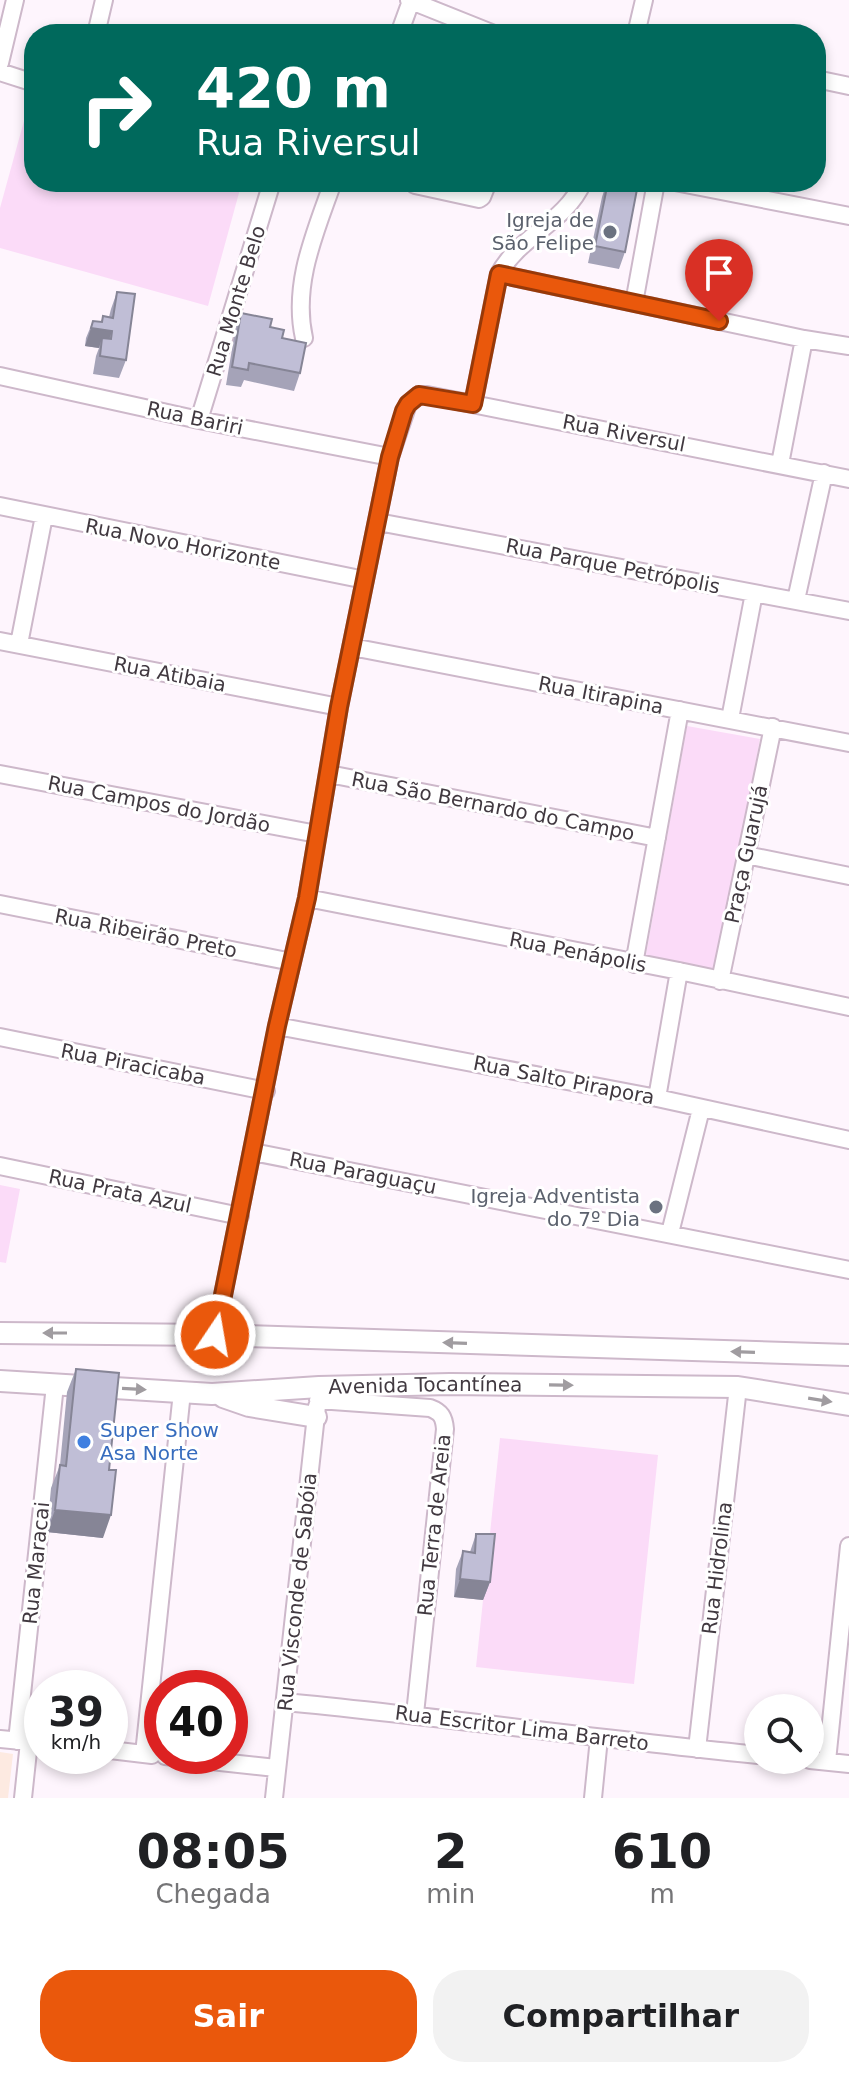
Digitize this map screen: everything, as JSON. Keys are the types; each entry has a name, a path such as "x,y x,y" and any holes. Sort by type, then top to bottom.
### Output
{"main road":[{"name":"Avenida Tocantínea","path":"0,1333 215,1335 849,1355"},
{"name":"Avenida Tocantínea","path":"0,1381 318,1401 450,1384 738,1387 849,1405"},
{"path":"212,1394 249,1406 318,1401"}],"street":[{"path":"0,63 15,0"},
{"path":"98,24 104,0"},
{"path":"402,24 410,0 469,24"},
{"path":"638,24 644,0"},
{"path":"0,72 24,80"},
{"path":"826,81 849,86"},
{"name":"Rua Monte Belo","path":"199,420 269,192"},
{"path":"304,338 299,318 305,261 329,192"},
{"path":"447,192 479,199 484,192"},
{"path":"473,404 499,274 507,258 557,219 578,192"},
{"path":"634,303 654,192"},
{"path":"726,192 849,216"},
{"path":"499,274 849,346"},
{"path":"780,464 804,339"},
{"name":"Rua Bariri","path":"0,376 199,420 390,457"},
{"name":"Rua Riversul","path":"390,457 404,411 419,395 849,479"},
{"path":"215,1335 277,1026 307,898 339,707 390,457"},
{"path":"796,600 824,473"},
{"name":"Rua Novo Horizonte","path":"0,506 365,580"},
{"path":"19,644 44,516"},
{"name":"Rua Parque Petrópolis","path":"378,522 849,611"},
{"path":"730,719 754,593"},
{"name":"Rua Atibaia","path":"0,641 339,707"},
{"name":"Rua Itirapina","path":"352,647 849,743"},
{"path":"634,964 680,710"},
{"name":"Praça Guarujá","path":"720,981 773,727"},
{"name":"Rua Campos do Jordão","path":"0,774 317,834"},
{"name":"Rua São Bernardo do Campo","path":"329,774 657,838"},
{"path":"746,855 849,876"},
{"name":"Rua Penápolis","path":"307,898 849,1007"},
{"name":"Rua Ribeirão Preto","path":"0,904 292,962"},
{"path":"657,1098 679,971"},
{"name":"Rua Salto Pirapora","path":"277,1026 657,1098 849,1140"},
{"name":"Rua Piracicaba","path":"0,1037 266,1091"},
{"path":"670,1233 701,1109"},
{"name":"Rua Paraguaçu","path":"253,1152 849,1270"},
{"name":"Rua Prata Azul","path":"0,1166 240,1216"},
{"name":"Rua Maracai","path":"23,1798 22,1741 55,1385"},
{"name":"Rua Hidrolina","path":"697,1749 738,1387"},
{"path":"153,1670 182,1392"},
{"name":"Rua Visconde de Sabóia","path":"274,1798 318,1401"},
{"name":"Rua Terra de Areia","path":"318,1401 430,1408 439,1411 444,1418 415,1714"},
{"path":"824,1719 849,1546"},
{"name":"Rua Escritor Lima Barreto","path":"285,1702 415,1714 744,1754"},
{"path":"593,1798 599,1738"},
{"path":"128,1752 144,1754"},
{"path":"824,1761 849,1764"},
{"path":"248,1765 276,1768"}],"shaded area":[{"path":"24,121 24,192 239,192 208,306 0,248 0,208"},
{"path":"687,726 760,739 717,973 645,960"},
{"path":"0,1185 20,1189 6,1263 0,1262"},
{"path":"500,1438 658,1455 634,1684 476,1667"},
{"path":"0,1752 13,1754 8,1798 0,1798"}],"building":[{"name":"Igreja de São Felipe","path":"606,192 636,192 625,252 595,246"},
{"path":"117,292 135,294 126,360 100,356 102,338 111,339 112,331 91,328 93,321 102,322 103,316 113,318"},
{"path":"241,313 272,319 270,327 284,330 282,338 306,343 300,373 249,363 248,370 232,367"},
{"name":"Super Show Asa Norte","path":"76,1369 119,1373 109,1470 116,1470 111,1515 55,1510 60,1465 66,1466"},
{"path":"476,1534 495,1534 490,1582 460,1579 463,1551 475,1553"}],"place":[{"name":"Igreja de São Felipe","path":"610,232"},
{"name":"Igreja Adventista do 7º Dia","path":"656,1207"},
{"name":"Super Show Asa Norte","path":"84,1442"}],"route":[{"path":"215,1335 277,1026 307,898 339,707 390,457 404,411 419,395 473,404 499,274 719,321"}]}
